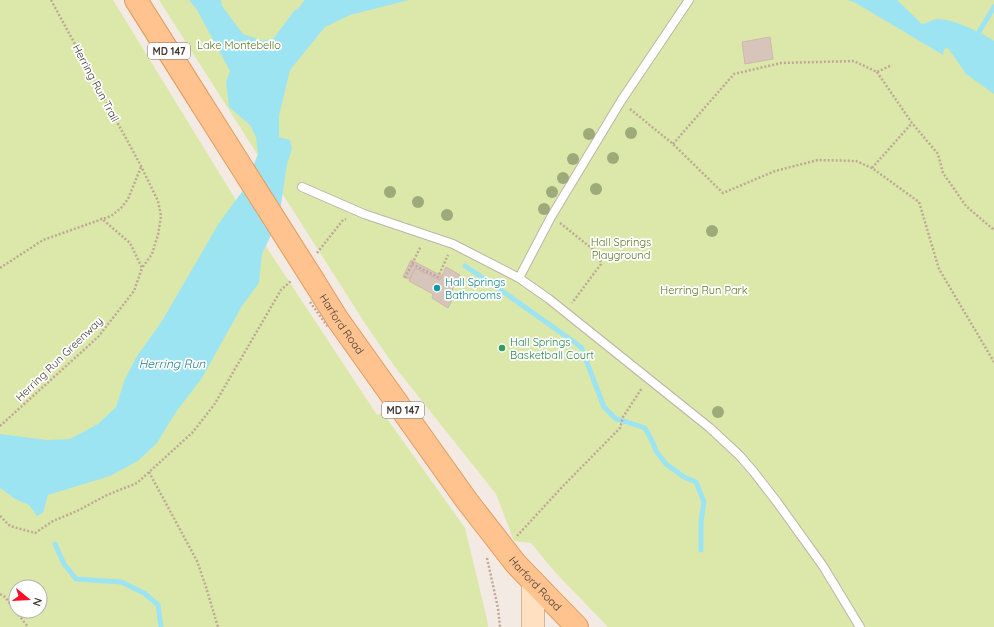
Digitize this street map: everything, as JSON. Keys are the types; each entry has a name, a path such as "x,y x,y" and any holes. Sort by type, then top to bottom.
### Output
{"main road":[{"name":"Harford Road","path":"136,0 338,320 467,501 495,550 533,583 578,627"},
{"path":"533,583 533,627"}],"lane":[{"path":"519,278 551,217 620,101 689,0"},
{"path":"302,187 364,214 453,244 519,278 649,378 726,441 753,471 823,566 860,627"}],"path":[{"name":"Herring Run Trail","path":"51,0 141,166 158,201 161,216 158,235 152,254 142,268"},
{"path":"673,144 734,74 781,63 854,61 877,72 912,123 938,154 943,172 966,206 994,230"},
{"path":"877,72 892,65"},
{"path":"620,101 673,144 723,193 775,171 818,160 856,161 872,168 919,202 939,269 994,362"},
{"path":"872,168 912,123"},
{"path":"0,268 43,240 101,218 111,216 121,208 128,199 141,166"},
{"path":"321,250 343,220 364,214"},
{"path":"551,217 599,254 601,264 565,312"},
{"path":"101,218 130,243 142,268"},
{"path":"406,278 427,235"},
{"path":"412,264 438,277 453,244"},
{"name":"Herring Run Greenway","path":"0,426 98,337 126,304 134,292 142,268"},
{"path":"0,516 10,526 34,533 52,521 77,511 107,495 137,483 192,432 214,405 270,309"},
{"path":"500,627 500,616 494,586 495,550 564,486 620,428 623,417 649,378"},
{"path":"149,472 197,561 218,627"},
{"path":"0,594 5,597 28,627"}],"green space":[{"path":"0,0 113,0 242,210 377,415 383,413 465,528 488,627 0,627"},
{"name":"Herring Run Park","path":"159,0 994,0 994,627 608,627 554,571 531,543 514,541 496,494 395,367 366,325"}],"water":[{"name":"Herring Run","path":"189,0 221,0 222,6 243,34 263,41 274,38 294,11 311,0 409,0 350,15 325,27 290,70 279,116 279,137 290,140 292,149 287,164 279,218 262,254 259,283 242,306 202,378 176,412 157,443 138,461 110,476 48,495 43,513 37,516 29,505 15,499 0,488 0,434 47,440 70,439 98,424 116,407 125,379 137,356 162,321 219,223 244,189 258,154 256,137 250,125 229,107 226,82 230,71 197,10"},
{"path":"847,0 897,0 922,24 937,19 943,19 975,30 994,41 994,94 966,74 948,48 944,49 943,55 854,2"}],"building":[{"path":"770,37 773,59 745,64 742,42"},
{"path":"411,260 442,276 440,280 415,268 410,279 403,277"},
{"name":"Hall Springs Bathrooms","path":"446,267 460,275 448,298 452,300 448,308 432,298 433,294 409,281 415,268 440,280"}],"waterway":[{"name":"Herring Run","path":"301,9 307,1 312,0"},
{"path":"976,37 994,7"},
{"path":"465,266 581,347 604,407 616,419 645,428 656,451 666,464 684,477 696,482 704,502 701,522 701,550"},
{"path":"55,544 64,564 76,579 121,582 144,593 158,605 161,627"}],"place":[{"name":"Hall Springs Bathrooms","path":"437,288"},
{"name":"Hall Springs Basketball Court","path":"502,348"}],"park label":[{"name":"Lake Montebello","path":"239,45"},
{"name":"Hall Springs Playground","path":"621,248"}]}
